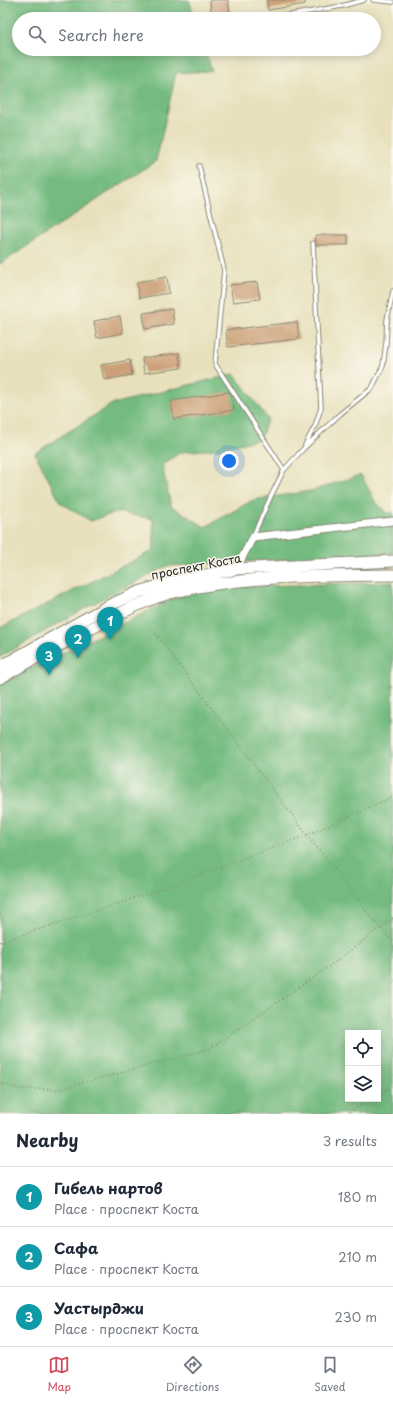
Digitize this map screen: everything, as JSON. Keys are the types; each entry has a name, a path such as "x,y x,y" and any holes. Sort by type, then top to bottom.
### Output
{"main road":[{"name":"проспект Коста","path":"0,667 108,606 139,592 172,582 236,569 393,561"},
{"name":"проспект Коста","path":"0,678 135,606 178,591 232,581 270,578 393,575"}],"street":[{"path":"236,569 253,537 393,521"}],"lane":[{"path":"308,12 342,6 364,0"},
{"path":"373,0 393,2"},
{"path":"199,166 224,270 215,364 284,470"},
{"path":"304,448 315,426 320,408 313,243"},
{"path":"253,537 284,470 304,448 340,414 372,388 383,366 386,343 386,320 393,291"}],"path":[{"path":"153,630 307,835 380,928 393,941"},
{"path":"0,942 156,891 307,835 393,797"},
{"path":"0,1083 19,1089 60,1089 209,1049 331,965 393,918"},
{"path":"381,1093 393,1086"},
{"path":"346,1114 366,1102"}],"green space":[{"path":"0,0 189,0 193,12 12,12 12,56 207,56 212,71 176,73 156,161 0,264"},
{"path":"234,374 268,419 260,439 217,449 181,452 162,465 171,506 205,527 253,500 311,491 361,475 376,503 389,514 393,512 393,553 167,566 89,606 0,657 0,628 154,550 153,519 117,512 91,521 60,502 35,453 112,404"},
{"path":"393,582 393,1114 0,1114 0,684 177,597 233,587"}],"building":[{"path":"210,0 228,0 230,12 211,12"},
{"path":"267,0 305,0 305,4 268,10"},
{"path":"316,235 348,235 348,245 316,245"},
{"path":"167,277 169,293 139,298 137,282"},
{"path":"257,282 260,299 233,302 230,285"},
{"path":"172,309 174,324 145,329 143,313"},
{"path":"120,316 123,333 97,338 94,321"},
{"path":"297,322 299,339 228,347 226,330"},
{"path":"179,353 181,368 144,373 142,358"},
{"path":"130,360 132,375 104,380 101,365"},
{"path":"229,392 232,396 234,410 174,419 171,401"}],"place":[{"name":"Гибель нартов","path":"110,640"},
{"name":"Сафа","path":"78,658"},
{"name":"Уастырджи","path":"49,675"}]}
